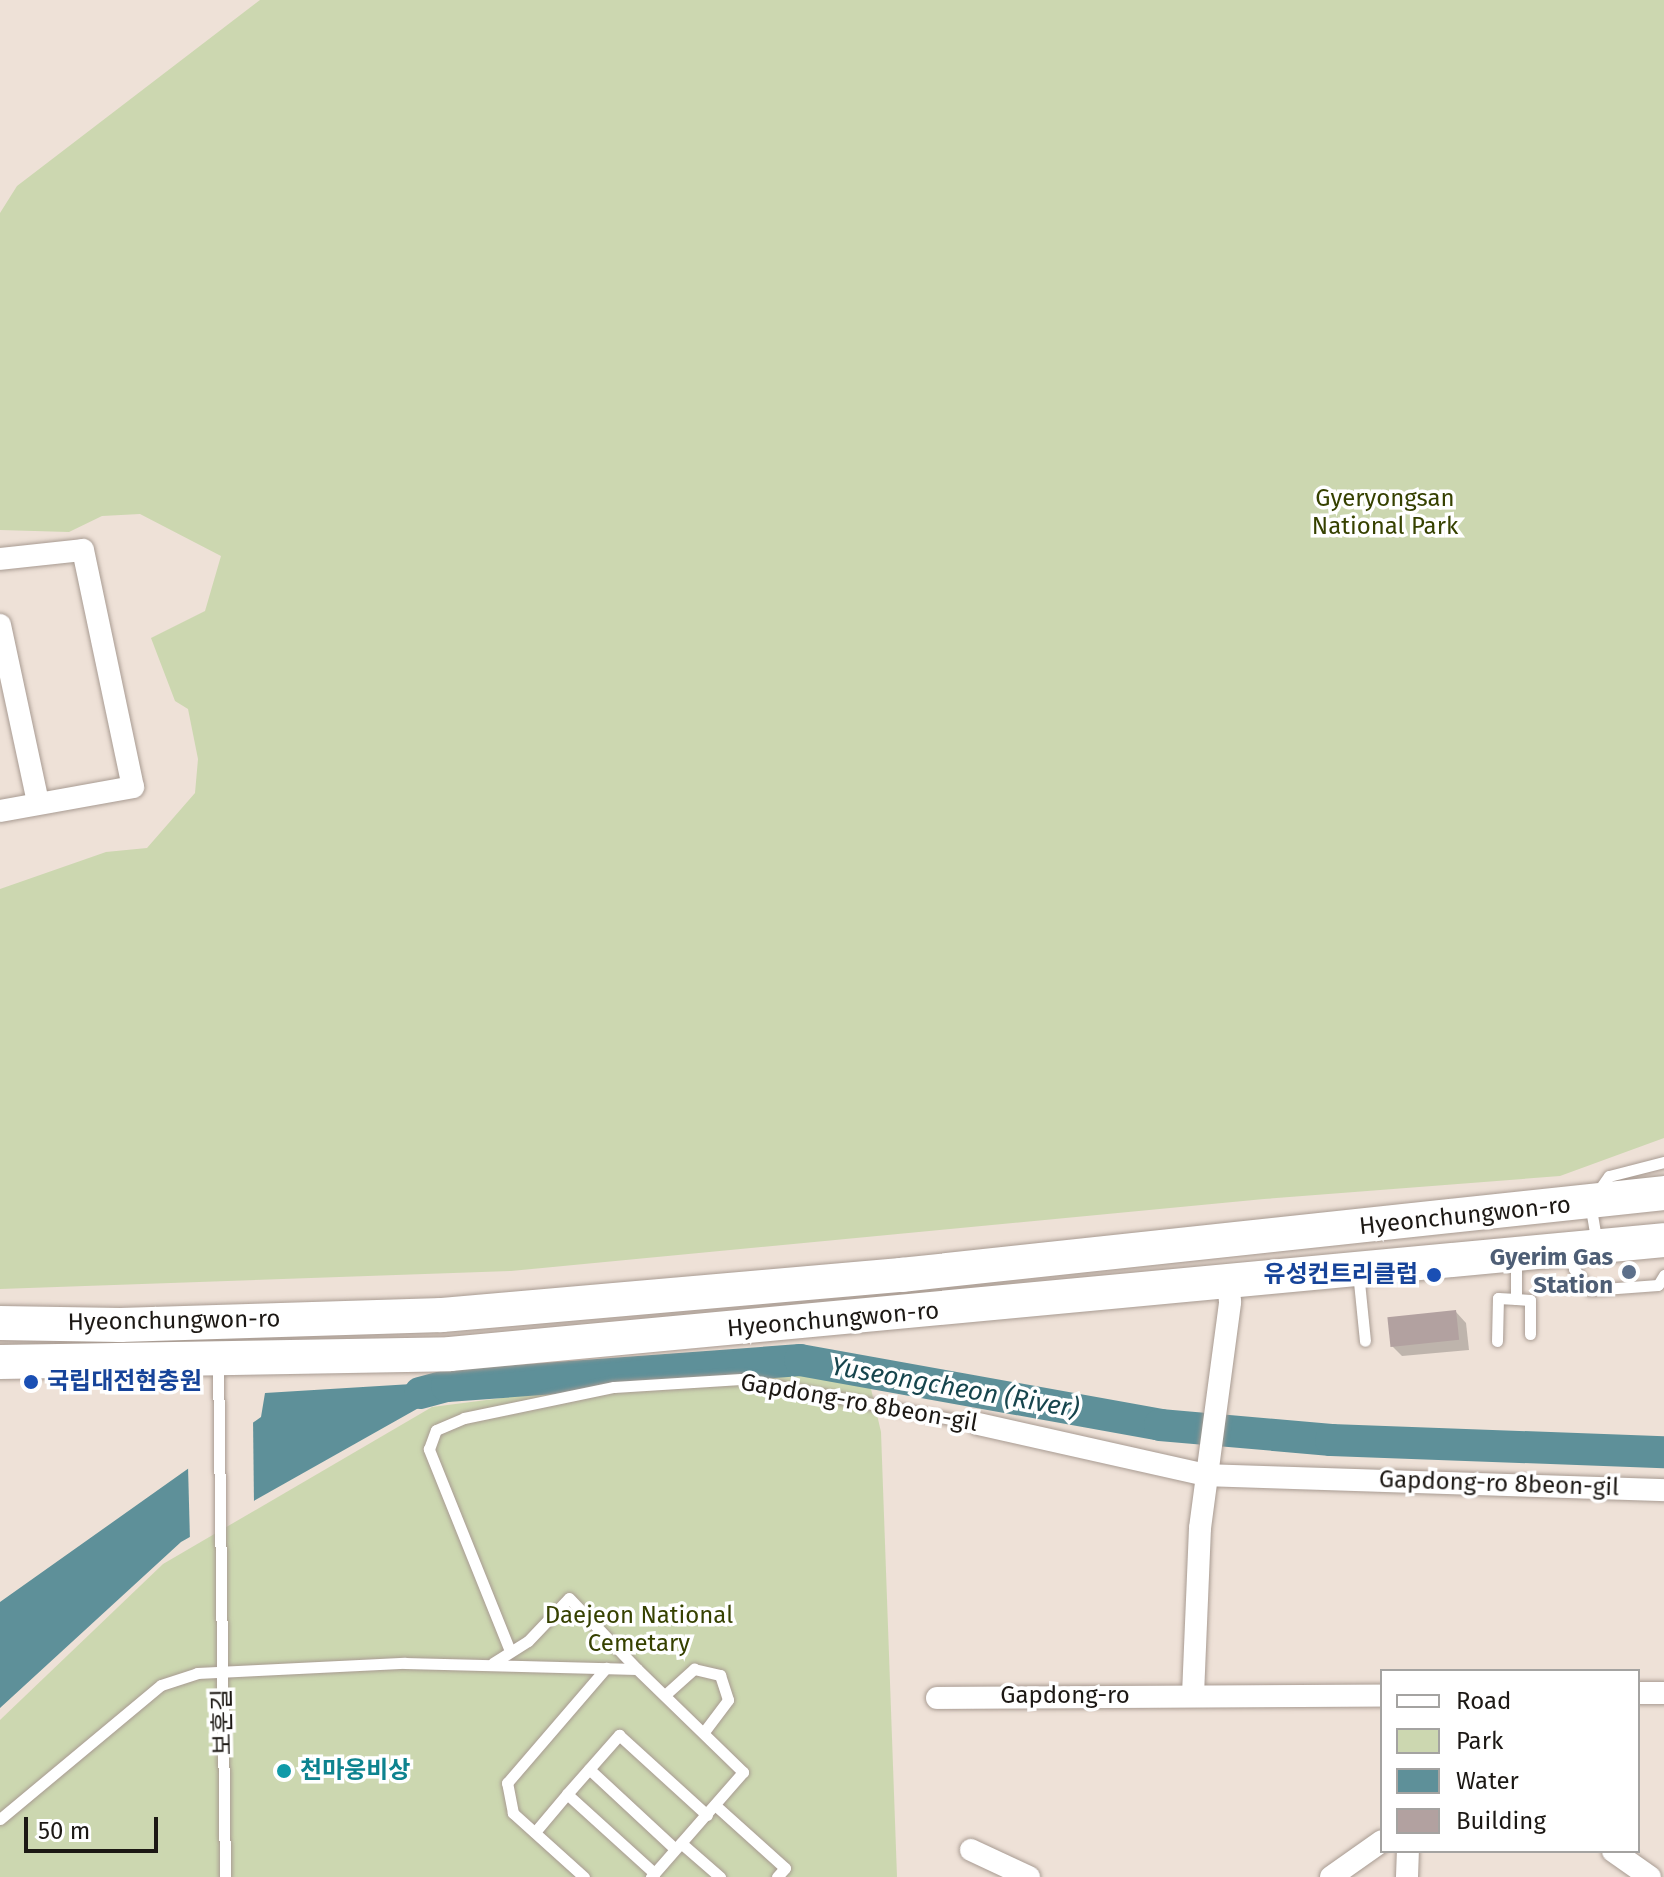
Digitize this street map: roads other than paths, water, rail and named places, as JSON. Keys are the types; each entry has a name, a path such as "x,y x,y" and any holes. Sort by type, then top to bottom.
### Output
{"main road":[{"name":"Hyeonchungwon-ro","path":"0,1362 442,1315 901,1275 1664,1193"},
{"name":"Hyeonchungwon-ro","path":"0,1323 217,1341 450,1354 898,1315 1228,1279 1664,1240"}],"street":[{"path":"0,559 83,550 133,787 0,811"},
{"path":"0,625 38,803"},
{"path":"1193,1695 1207,1470 1230,1302 1228,1279"},
{"name":"Gapdong-ro 8beon-gil","path":"978,1424 1207,1470 1664,1490"},
{"path":"1640,1693 1664,1693"},
{"name":"Gapdong-ro","path":"937,1698 1380,1696"},
{"path":"1331,1877 1380,1842"},
{"path":"971,1850 1029,1877"},
{"path":"1407,1877 1408,1853"},
{"path":"1616,1853 1650,1877"}],"lane":[{"name":"Hyeonchungwon-ro","path":"1590,1203 1609,1176 1664,1162"},
{"path":"1590,1203 1584,1248 1574,1269 1590,1290 1658,1285 1664,1275"},
{"path":"1516,1254 1516,1299"},
{"path":"1357,1267 1365,1341"},
{"path":"1497,1341 1498,1298 1530,1300 1530,1334"},
{"name":"보훈길","path":"217,1341 222,1412 225,1877"},
{"name":"Gapdong-ro 8beon-gil","path":"510,1651 429,1449 436,1430 464,1418 614,1387 741,1379 978,1424"},
{"path":"493,1663 528,1641 569,1598 743,1772 652,1875 567,1794"},
{"path":"0,1819 161,1685 222,1669 493,1663 637,1669"},
{"path":"584,1877 513,1813 507,1783 606,1668"},
{"path":"666,1694 694,1669 720,1675 728,1700 704,1732"},
{"path":"535,1832 619,1735 785,1868 777,1877"},
{"path":"589,1769 678,1846 720,1877"}],"water":[{"path":"461,1381 460,1396 431,1401 181,1542 0,1708 0,1602 261,1417 265,1393"}],"waterway":[{"name":"Yuseongcheon (River)","path":"420,1393 447,1386 800,1360 1160,1425 1331,1440 1664,1452"}],"place":[{"name":"Gyerim Gas Station","path":"1629,1272"},
{"name":"유성컨트리클럽","path":"1434,1275"},
{"name":"국립대전현충원","path":"31,1382"},
{"name":"천마웅비상","path":"284,1771"}],"park label":[{"name":"Gyeryongsan National Park","path":"1385,513"},
{"name":"Daejeon National Cemetary","path":"639,1630"}]}
